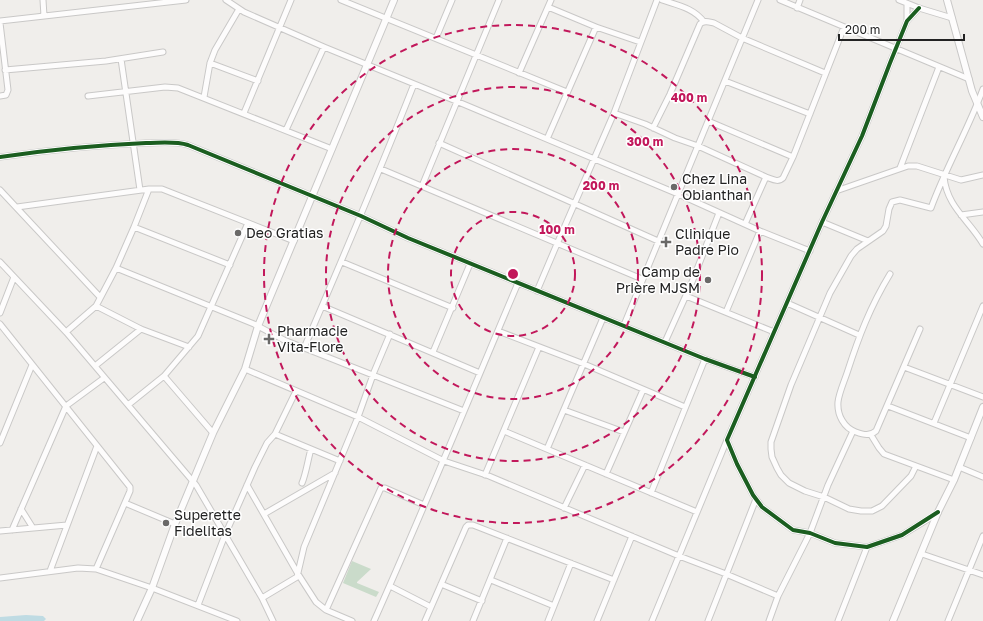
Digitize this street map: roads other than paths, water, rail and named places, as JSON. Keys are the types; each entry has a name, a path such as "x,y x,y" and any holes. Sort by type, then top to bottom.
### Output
{"street":[{"path":"43,0 44,16"},
{"path":"122,7 126,0"},
{"path":"0,96 8,93 0,22 186,0"},
{"path":"226,0 239,9 324,48 547,139 810,251"},
{"path":"244,113 281,28 291,0"},
{"path":"342,0 567,92"},
{"path":"137,621 152,588 175,524 213,433 245,369 258,326 394,0"},
{"path":"436,38 452,0"},
{"path":"422,186 499,0"},
{"path":"520,73 551,0"},
{"path":"537,291 614,113 656,1 649,0"},
{"path":"662,0 692,10 704,22"},
{"path":"624,325 758,0"},
{"path":"780,0 969,79"},
{"path":"797,8 800,0"},
{"path":"899,0 907,4 952,18"},
{"path":"947,0 969,79 977,105 983,117"},
{"path":"907,4 907,21"},
{"path":"548,7 596,27 640,42"},
{"path":"652,621 727,440 822,222 867,125 907,21 919,8"},
{"path":"204,97 210,63 215,50 239,9"},
{"path":"652,128 670,94 700,24 704,22 714,23 742,38 826,73"},
{"path":"547,139 596,27"},
{"path":"614,113 698,146 775,181 782,180 794,157 844,27"},
{"path":"286,130 324,48"},
{"path":"5,70 121,59 163,52"},
{"path":"121,59 140,190"},
{"path":"210,63 258,81"},
{"path":"900,168 939,67"},
{"path":"724,81 810,114"},
{"path":"304,348 381,169 414,84"},
{"path":"88,96 125,91 171,87 178,88 204,97 332,149"},
{"path":"916,466 911,476 882,506 872,511 861,511 849,509 824,497 804,491 791,484 785,479 777,468 772,457 771,442 781,412 830,293 851,256 857,249 883,231 886,226 889,208 892,202 900,200 931,208 944,175 955,155 983,89"},
{"path":"708,121 794,157"},
{"path":"0,157 52,150 133,144 183,143 361,216 470,264 705,359 755,377"},
{"path":"439,143 658,242"},
{"path":"836,191 908,166 917,166 961,180 983,175"},
{"path":"381,169 642,279"},
{"path":"944,175 948,194 952,203 983,244"},
{"path":"745,224 766,177"},
{"path":"66,332 96,306 116,268 149,189"},
{"path":"17,206 140,190 162,189 294,241"},
{"path":"0,190 17,206 100,297"},
{"path":"961,215 983,212"},
{"path":"665,342 686,296 719,213"},
{"path":"822,222 868,241"},
{"path":"128,405 164,376 175,365 198,336 248,223"},
{"path":"134,227 230,265"},
{"path":"726,312 760,231"},
{"path":"0,262 66,332 193,481 262,598 273,621"},
{"path":"342,262 453,308"},
{"path":"434,352 470,264"},
{"path":"116,268 258,326 274,336 464,411"},
{"path":"890,274 859,335 838,402 842,421 853,431 871,435 884,454 954,480"},
{"path":"0,313 14,277"},
{"path":"374,621 444,461 518,283"},
{"path":"686,296 774,332"},
{"path":"787,303 859,335"},
{"path":"96,306 141,329 189,347"},
{"path":"322,306 434,352 480,373"},
{"path":"934,423 983,306"},
{"path":"547,450 603,318"},
{"path":"0,324 130,487 125,503 96,569"},
{"path":"95,366 141,329"},
{"path":"871,435 879,426 920,329"},
{"path":"498,331 584,364 685,407"},
{"path":"262,598 295,578 298,574 304,547 358,417 390,334"},
{"path":"485,475 539,347"},
{"path":"651,493 705,359"},
{"path":"0,443 32,365"},
{"path":"904,367 983,397"},
{"path":"245,369 358,417 444,461 485,475 778,596"},
{"path":"164,376 213,433"},
{"path":"12,530 66,406 104,378"},
{"path":"606,474 643,390"},
{"path":"198,605 225,535 247,485 267,443 274,434 296,391"},
{"path":"888,406 971,438"},
{"path":"893,621 922,554 938,512 954,480 981,416 983,407"},
{"path":"564,410 624,432"},
{"path":"504,431 697,512"},
{"path":"771,620 778,596 810,533 853,431"},
{"path":"274,434 340,461"},
{"path":"727,440 745,480 756,499 762,507 793,530 810,533 835,543 867,547 902,535 938,512"},
{"path":"50,571 97,446"},
{"path":"302,483 311,449"},
{"path":"564,508 585,465"},
{"path":"959,467 983,477"},
{"path":"264,514 335,473"},
{"path":"247,485 298,574 316,602 326,610 352,621"},
{"path":"326,610 381,488 385,488 424,505"},
{"path":"708,621 756,499"},
{"path":"125,503 175,524"},
{"path":"21,509 33,528"},
{"path":"425,621 468,525 473,525 614,580"},
{"path":"0,531 67,526"},
{"path":"597,621 632,536"},
{"path":"948,621 983,536"},
{"path":"473,621 507,538"},
{"path":"838,621 867,547"},
{"path":"922,554 983,575"},
{"path":"548,621 571,563"},
{"path":"0,578 78,568 96,569 198,605 236,621"},
{"path":"491,580 554,606"},
{"path":"441,584 482,601"},
{"path":"390,586 431,607"}],"water":[{"path":"26,615 43,616 46,619 44,621 0,621 0,617"}],"place":[{"name":"Chez Lina Obianthan","path":"674,187"},
{"name":"Deo Gratias","path":"238,233"},
{"name":"Clinique Padre Pio","path":"666,242"},
{"name":"Camp de Prière MJSM","path":"708,280"},
{"name":"Pharmacie Vita-Flore","path":"269,339"},
{"name":"Superette Fidelitas","path":"166,523"}]}
